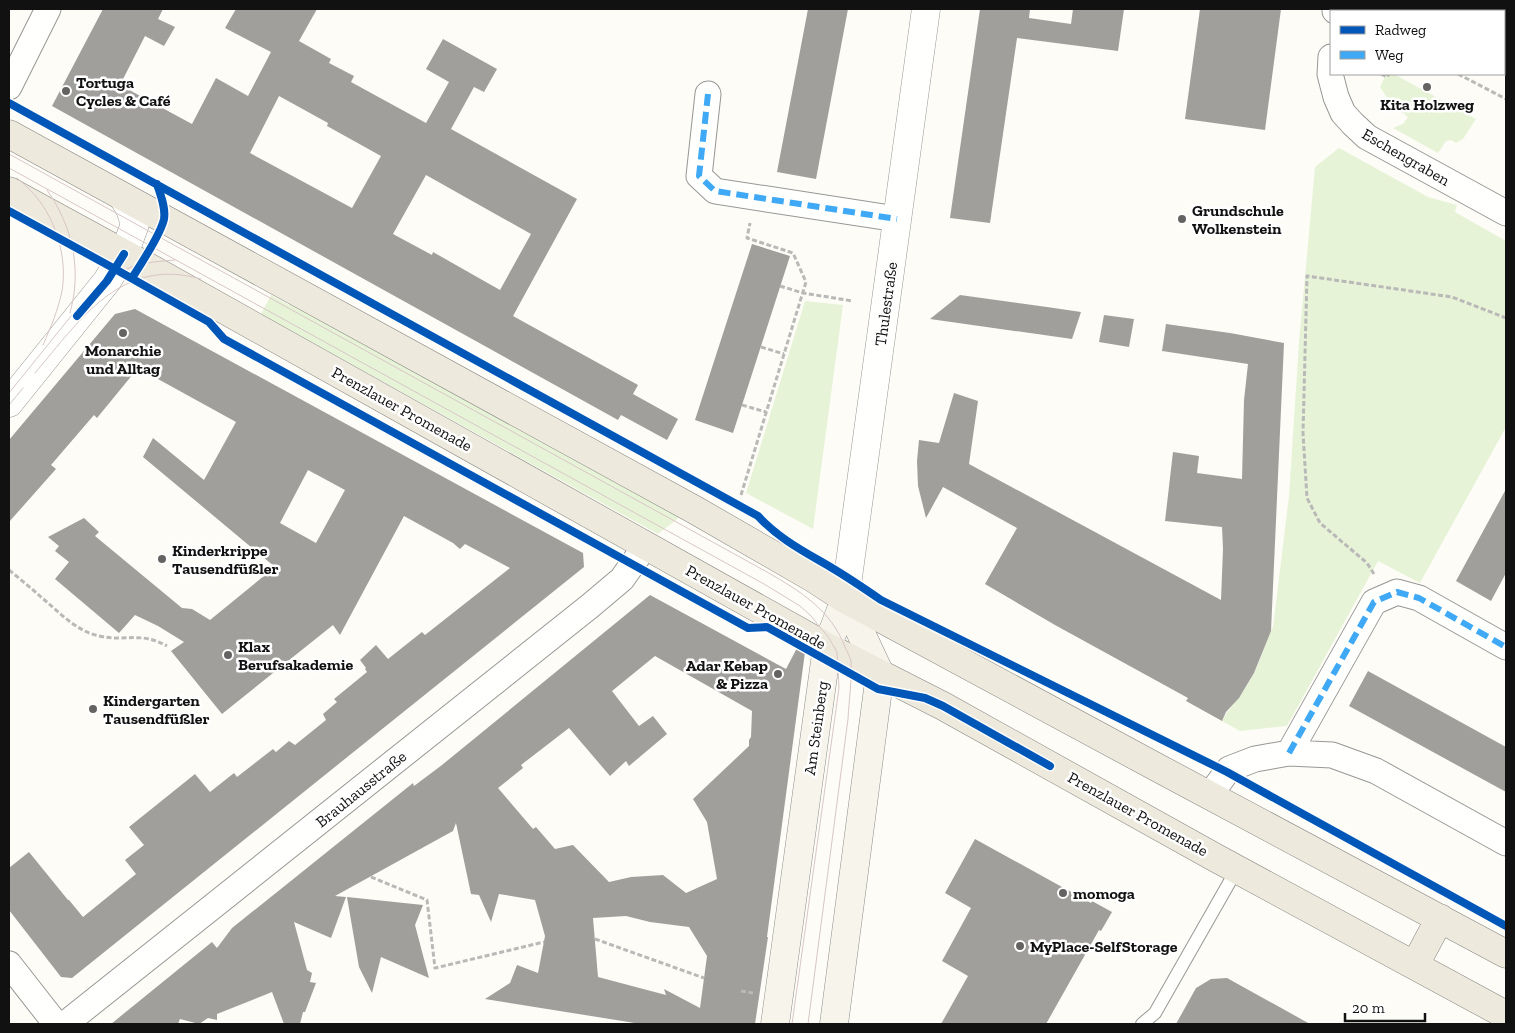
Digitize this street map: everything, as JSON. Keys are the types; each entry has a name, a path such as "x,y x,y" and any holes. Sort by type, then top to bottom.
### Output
{"main road":[{"path":"9,134 695,510 813,578 845,599 1506,954"},
{"name":"Prenzlauer Promenade","path":"9,191 827,647 951,711 1506,1016"},
{"path":"834,1024 880,674 845,599"},
{"name":"Am Steinberg","path":"775,1024 827,647 845,599"},
{"path":"1415,966 1440,918"}],"street":[{"path":"9,87 48,9"},
{"name":"Thulestraße","path":"845,599 926,9"},
{"name":"Eschengraben","path":"1330,75 1336,98 1343,113 1368,137 1503,205"},
{"path":"708,94 700,176 715,191 897,219"},
{"path":"9,403 107,281 124,254 135,224 130,209 123,197"},
{"name":"Brauhausstraße","path":"65,1024 590,606 622,579 646,545"},
{"path":"1290,754 1374,602 1397,592 1419,598 1506,647"},
{"path":"1209,796 1229,769 1255,759 1290,754 1332,755 1376,771 1506,843"},
{"path":"9,964 56,1024"}],"lane":[{"path":"1142,1024 1155,1013 1237,869"}],"path":[{"path":"1460,75 1506,99"},
{"path":"741,495 806,282 793,253 747,238 757,197"},
{"path":"1388,596 1367,563 1320,523 1306,498 1303,433 1308,276 1452,298 1506,318"},
{"path":"780,286 803,293 853,301"},
{"path":"761,347 784,354"},
{"path":"742,405 766,412"},
{"path":"9,570 77,627 97,636 119,639 148,638 167,646"},
{"path":"371,877 427,900 435,968 544,942"},
{"path":"595,939 704,978"}],"green space":[{"path":"1386,75 1396,75 1476,119 1463,139 1456,143 1451,140 1446,141 1438,153 1393,128 1403,124 1408,117 1391,104 1380,87"},
{"path":"1339,148 1428,197 1457,205 1455,212 1506,241 1506,427 1420,583 1378,561 1287,726 1240,731 1222,721 1253,675 1273,627 1289,496 1299,342 1315,167"},
{"path":"271,295 289,305 291,303 680,517 658,534 261,314"},
{"path":"805,301 843,305 813,529 746,493"}],"building":[{"path":"103,9 163,9 158,19 175,27 164,46 145,36 120,85 192,124 216,78 248,96 271,52 225,28 236,9 317,9 299,41 331,59 329,63 354,76 351,82 426,123 449,82 426,69 443,39 497,69 484,92 474,87 451,129 577,199 513,316 638,385 633,394 678,419 667,440 621,415 618,420 52,106","holes":["279,96 328,123 327,126 381,156 352,208 250,153","426,175 531,234 500,290 433,252 432,255 393,234"]},
{"path":"808,9 848,9 816,179 777,172"},
{"path":"980,9 1030,9 1029,18 1071,24 1073,9 1124,9 1118,51 1017,38 990,223 950,218"},
{"path":"1200,9 1281,9 1265,130 1185,119"},
{"path":"752,244 790,256 733,433 695,420"},
{"path":"960,295 1081,312 1072,339 930,319"},
{"path":"135,309 583,553 584,567 72,978 61,977 9,910 9,868 29,852 83,917 136,874 125,860 144,845 129,827 195,774 210,792 234,773 237,777 273,749 276,752 289,741 295,745 326,720 323,714 337,702 334,699 367,672 360,660 376,645 388,659 422,632 425,635 510,568 465,544 460,549 453,543 404,516 340,635 333,625 222,714 171,651 184,642 135,615 119,633 55,579 69,562 55,551 59,546 48,537 84,518 99,532 95,536 182,608 192,609 210,620 275,567 143,457 153,438 204,480 236,422 138,368 97,418 94,415 51,465 56,469 9,522 9,440 115,314","holes":["308,470 345,490 316,543 280,523"]},
{"path":"1104,315 1134,319 1129,347 1099,342"},
{"path":"1166,324 1284,343 1271,631 1254,673 1239,698 1226,712 1222,721 1186,701 1188,698 985,584 1017,528 943,487 926,518 918,486 917,461 919,440 939,443 954,393 978,401 969,464 1221,600 1222,527 1165,521 1173,452 1199,456 1197,473 1242,479 1244,400 1248,364 1162,351"},
{"path":"1506,489 1506,573 1491,601 1456,581"},
{"path":"650,595 786,669 797,648 805,652 755,1024 641,1024 485,999 510,983 517,965 538,973 545,936 535,900 499,894 491,922 479,895 471,894 456,823 453,831 335,896 346,897 331,938 294,922 307,970 312,973 310,982 316,983 305,1012 303,1012 300,1024 284,1024 272,992 217,1014 217,1020 208,1018 199,1024 180,1019 178,1024 111,1024 212,942 217,948 232,928 413,783 414,786","holes":["655,656 752,711 749,746 693,799 707,822 717,879 686,893 663,875 631,877 609,882 573,845 555,849 536,827 533,829 498,788 523,768 521,765 569,728 610,776 626,761 629,766 667,734 653,716 639,726 612,691","626,916 650,922 689,927 707,956 700,1008 664,989 666,995 598,977 593,918"]},
{"path":"1368,671 1506,747 1506,792 1349,706"},
{"name":"MyPlace-SelfStorage","path":"975,839 1091,903 1092,901 1112,912 1101,931 1099,930 1046,1024 941,1024 968,976 942,961 971,908 945,893"},
{"path":"347,897 423,905 415,925 429,978 381,957 372,993 359,967"},
{"path":"1227,978 1310,1024 1176,1024 1196,988 1211,979"}],"tram line":[{"path":"9,154 767,572 802,594 823,612 832,622 849,656 851,675 848,719 808,1024"},
{"path":"9,168 764,584 800,606 811,616 829,638 837,652 839,688 792,1024"},
{"path":"17,178 35,196 47,212 56,233 62,256 62,291 43,345"},
{"path":"47,190 63,219 73,249 75,281 70,313"},
{"path":"9,393 84,300 105,280 131,267 175,260"},
{"path":"35,373 86,314 105,298 125,285 148,277 173,274 201,279"},
{"path":"9,405 23,388"}],"marked path":[{"path":"708,94 699,176 715,191 897,219"},
{"path":"1289,753 1374,602 1397,592 1419,598 1506,647"}],"cycle path":[{"path":"9,103 758,516 802,551 881,600 1227,772 1506,926"},
{"path":"132,278 155,241 164,219 163,205 157,184"},
{"path":"9,211 209,322 224,339 748,628 767,627 878,689 925,698 943,706 1050,766"},
{"path":"77,316 107,281 124,254"}],"place":[{"name":"Kita Holzweg","path":"1427,87"},
{"name":"Tortuga Cycles & Café","path":"66,91"},
{"name":"Grundschule Wolkenstein","path":"1182,219"},
{"name":"Monarchie und Alltag","path":"123,333"},
{"name":"Kinderkrippe Tausendfüßler","path":"162,559"},
{"name":"Klax Berufsakademie","path":"228,655"},
{"name":"Adar Kebap & Pizza","path":"778,674"},
{"name":"Kindergarten Tausendfüßler","path":"93,709"},
{"name":"momoga","path":"1063,893"},
{"name":"MyPlace-SelfStorage","path":"1020,946"}]}
